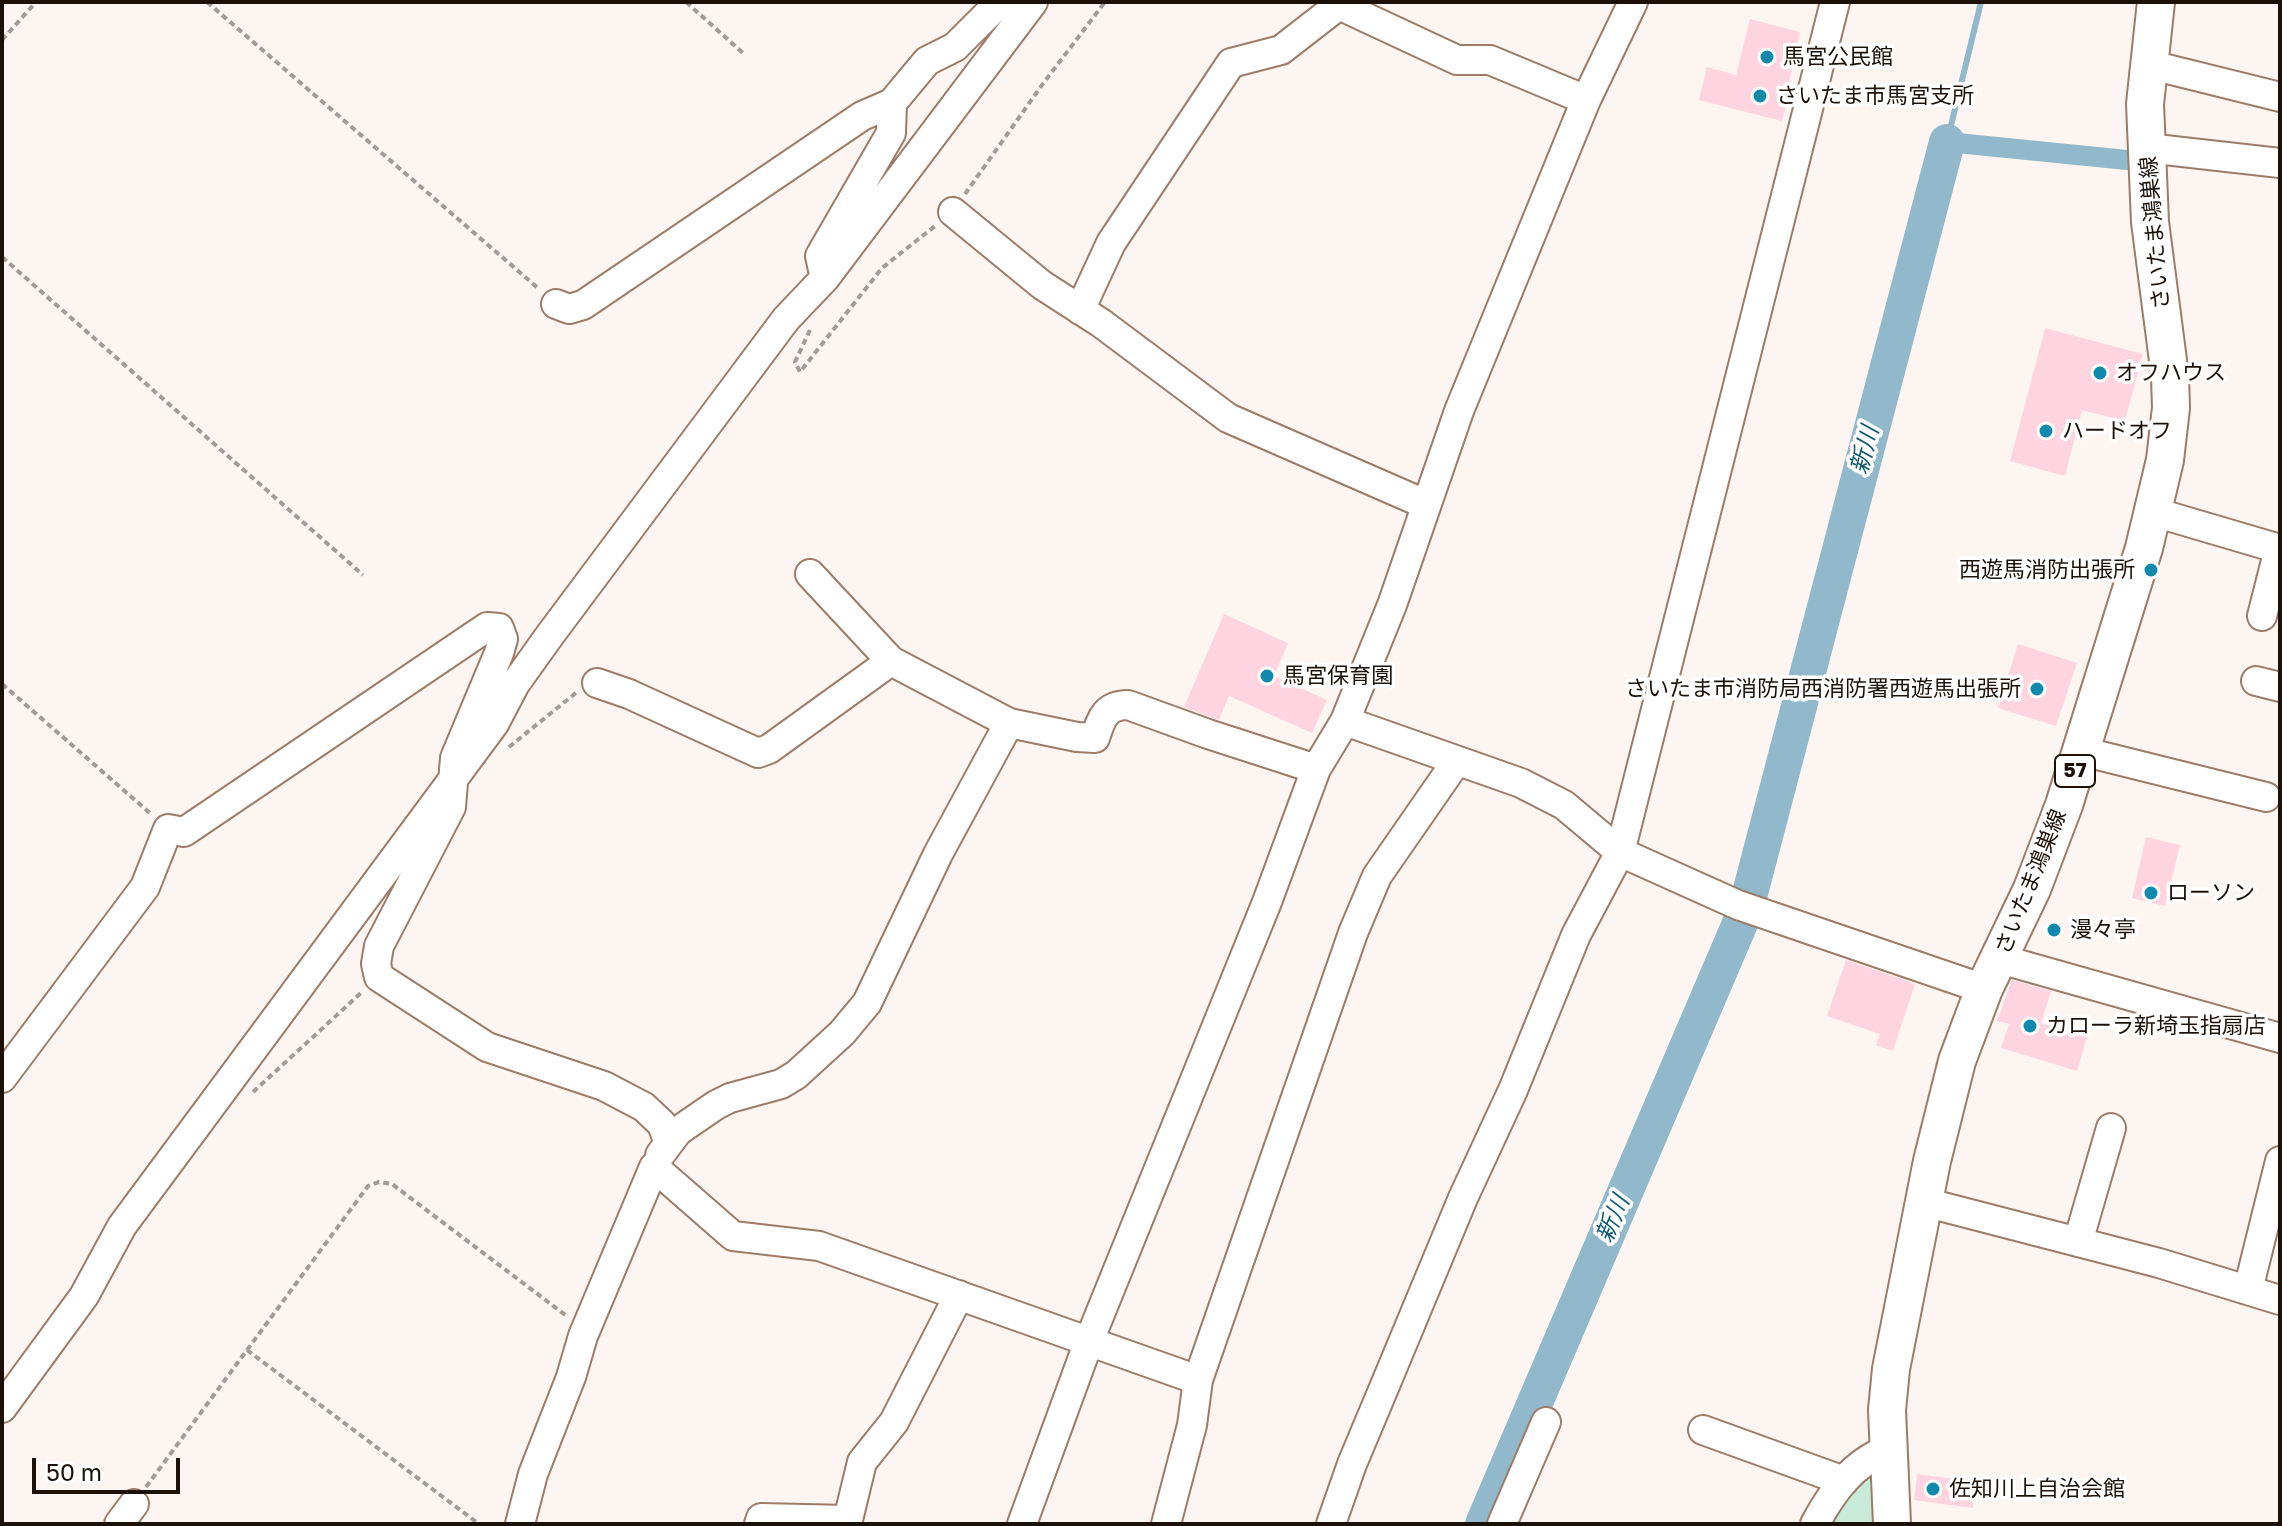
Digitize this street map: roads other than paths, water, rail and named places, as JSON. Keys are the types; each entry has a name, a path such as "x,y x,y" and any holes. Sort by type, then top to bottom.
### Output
{"main road":[{"name":"さいたま鴻巣線","path":"1892,1524 1887,1450 1891,1369 1949,1088 1967,1032 2049,846 2154,512 2169,435 2167,340 2150,222 2145,104 2156,2"}],"street":[{"path":"556,304 569,309 583,305 862,116 892,103 927,61 955,47 1000,2"},
{"path":"2,1408 84,1296 122,1226 494,724 515,684 550,635 786,319 825,278 1033,2"},
{"path":"1022,1524 1089,1341 1267,902 1316,769 1345,721 1392,605 1459,411 1586,100 1633,2"},
{"path":"1331,1524 1352,1464 1463,1198 1513,1090 1576,935 1620,852 1835,2"},
{"path":"1080,310 1111,243 1231,63 1281,50 1339,5 1457,60 1490,60 1586,100"},
{"path":"2147,64 2280,97"},
{"path":"825,278 820,256 891,133 892,103"},
{"path":"2147,148 2280,163"},
{"path":"953,212 1042,285 1228,418 1425,504"},
{"path":"2154,512 2280,549 2262,616"},
{"path":"810,574 891,661 1009,723 1095,738 1105,712 1115,705 1128,705 1316,769"},
{"path":"2,1078 145,887 168,829 184,832 487,627 499,628 503,639 499,653 455,758 451,807 379,946 376,964 379,977 487,1047 604,1086 644,1107 662,1124 668,1141"},
{"path":"597,683 629,694 758,753 769,749 891,661"},
{"path":"1345,721 1521,783 1564,805 1620,852 1738,905 1992,974 2280,1038"},
{"path":"520,1524 533,1474 571,1377 585,1330 668,1141 716,1105 781,1084 796,1075 842,1033 867,1003 938,854 1009,723"},
{"path":"2081,751 2266,797"},
{"path":"1166,1524 1192,1425 1198,1380 1353,933 1377,876 1456,762"},
{"path":"2078,1242 2111,1128"},
{"path":"2248,1290 2280,1161"},
{"path":"654,1167 733,1236 819,1246 1198,1380"},
{"path":"1924,1202 2280,1300"},
{"path":"759,1524 761,1518 848,1520 862,1462 894,1422 959,1295"},
{"path":"1502,1524 1546,1422"},
{"path":"1703,1430 1844,1481"},
{"path":"1815,1524 1828,1501 1858,1465 1887,1450"}],"waterway":[{"name":"新川","path":"1947,142 1981,2"},
{"path":"1947,142 2157,163"},
{"name":"新川","path":"1749,897 1947,142"},
{"name":"新川","path":"1483,1524 1744,914"}],"place":[{"name":"馬宮公民館","path":"1767,57"},
{"name":"さいたま市馬宮支所","path":"1760,96"},
{"name":"オフハウス","path":"2100,373"},
{"name":"ハードオフ","path":"2046,431"},
{"name":"西遊馬消防出張所","path":"2151,570"},
{"name":"馬宮保育園","path":"1267,676"},
{"name":"さいたま市消防局西消防署西遊馬出張所","path":"2037,689"},
{"name":"ローソン","path":"2151,893"},
{"name":"漫々亭","path":"2054,930"},
{"name":"カローラ新埼玉指扇店","path":"2030,1026"},
{"name":"佐知川上自治会館","path":"1933,1489"}]}
